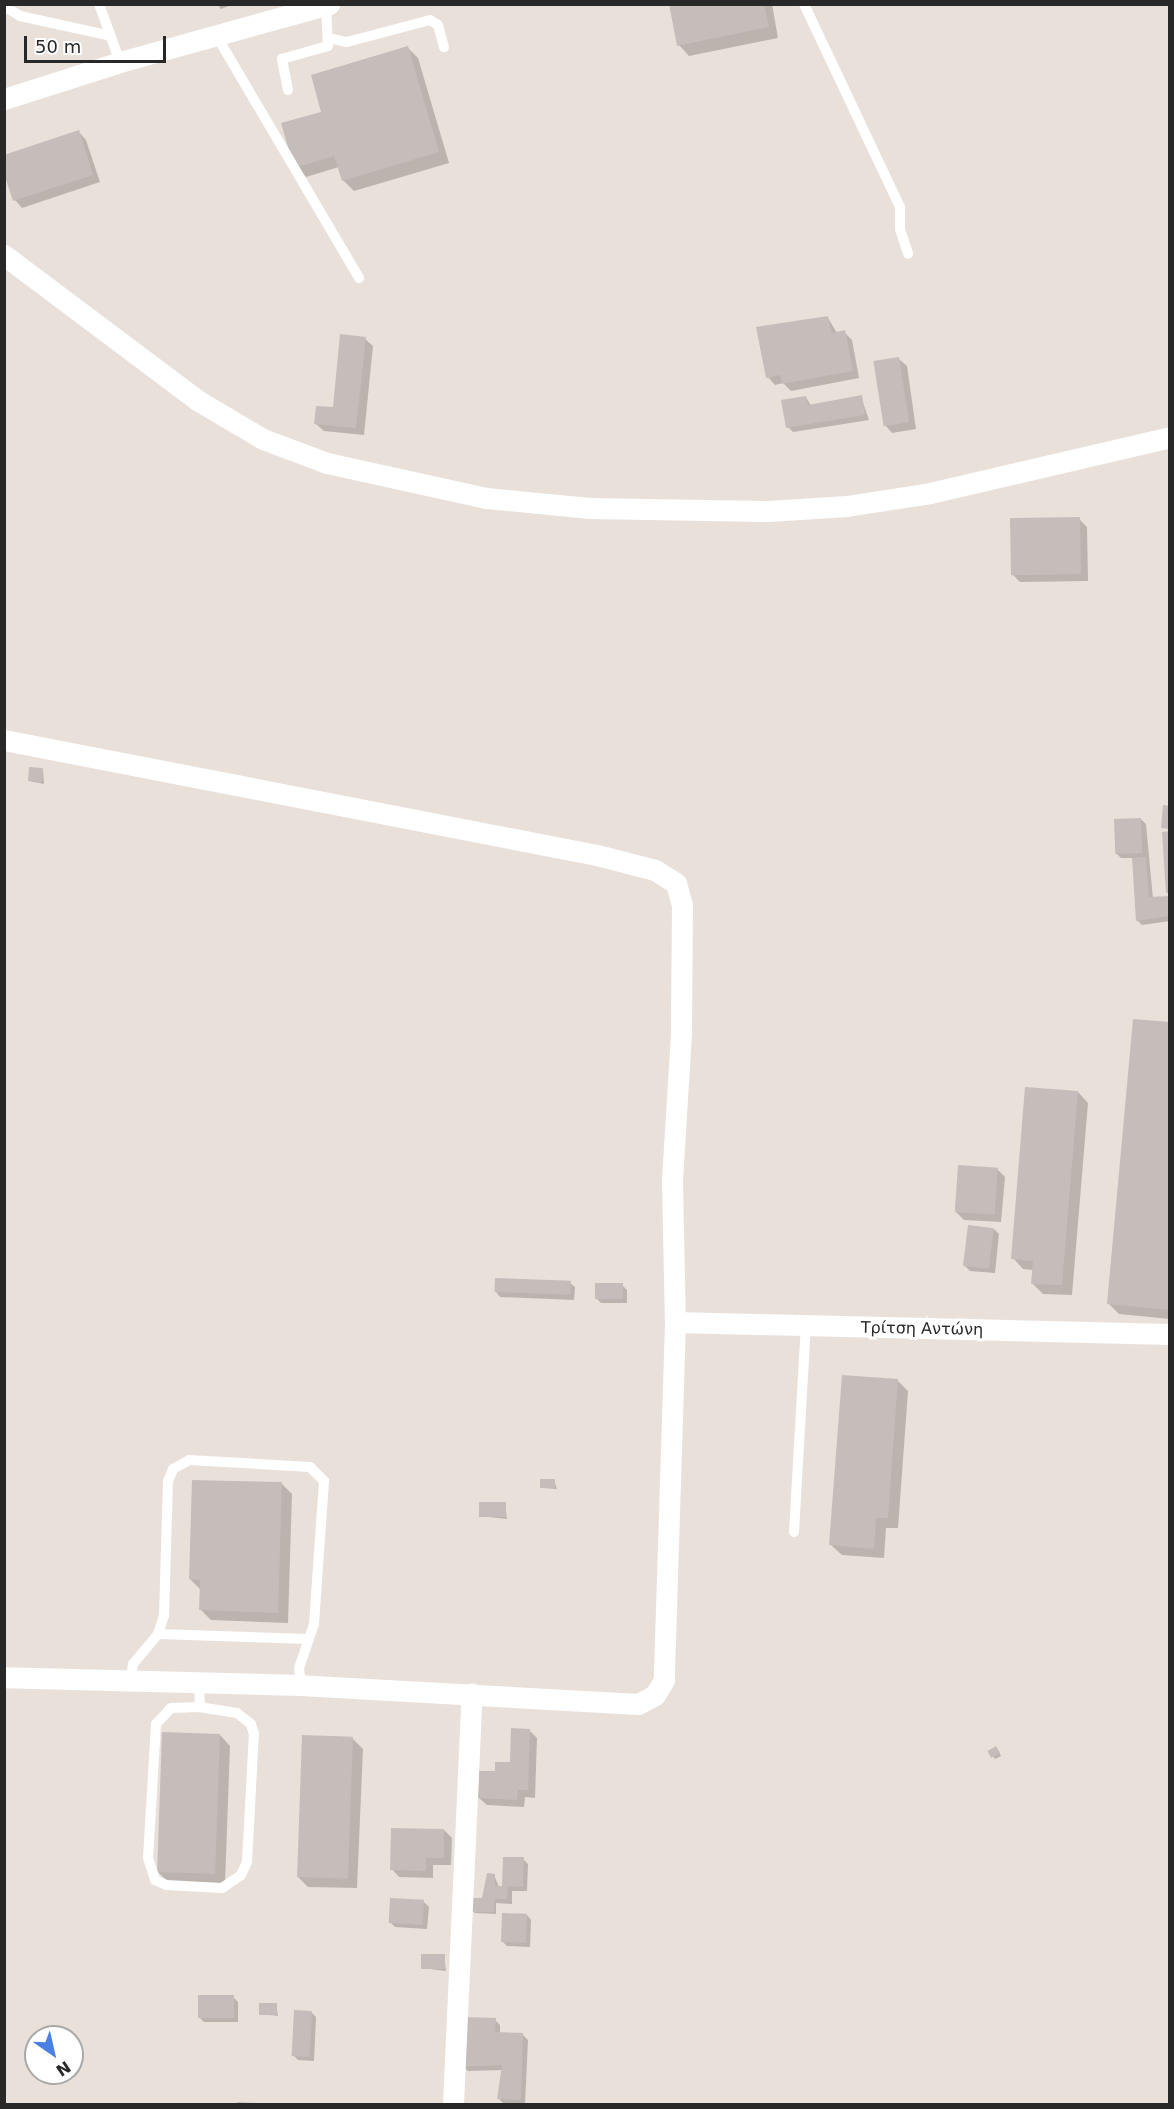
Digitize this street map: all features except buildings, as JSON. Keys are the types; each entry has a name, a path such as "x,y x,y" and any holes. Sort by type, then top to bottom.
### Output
{"street":[{"path":"4,99 120,62 327,5"},
{"path":"4,255 197,400 263,439 327,463 486,498 590,508 768,511 847,506 930,493 1170,437"},
{"path":"4,740 597,855 655,870 676,883 682,917 681,1033 672,1182 675,1322 664,1680 655,1695 638,1704 301,1685 131,1678 4,1677"},
{"name":"Τρίτση Αντώνη","path":"675,1322 1170,1334"},
{"path":"453,2104 472,1693"}],"lane":[{"path":"99,4 120,62"},
{"path":"804,4 900,207 900,229 908,254"},
{"path":"288,90 282,59 324,47 329,38 327,5"},
{"path":"4,6 20,16 111,36"},
{"path":"329,38 347,42 430,21 438,25 444,47"},
{"path":"216,35 359,278"},
{"path":"794,1532 806,1326"},
{"path":"131,1678 133,1664 158,1634 164,1616 168,1481 173,1469 189,1460 310,1467 324,1481 314,1624 299,1668 301,1685"},
{"path":"158,1634 309,1639"},
{"path":"199,1682 200,1707"},
{"path":"200,1707 237,1713 251,1724 254,1734 247,1862 241,1875 222,1888 166,1885 155,1880 148,1858 156,1724 164,1711 171,1708 200,1707"}]}
